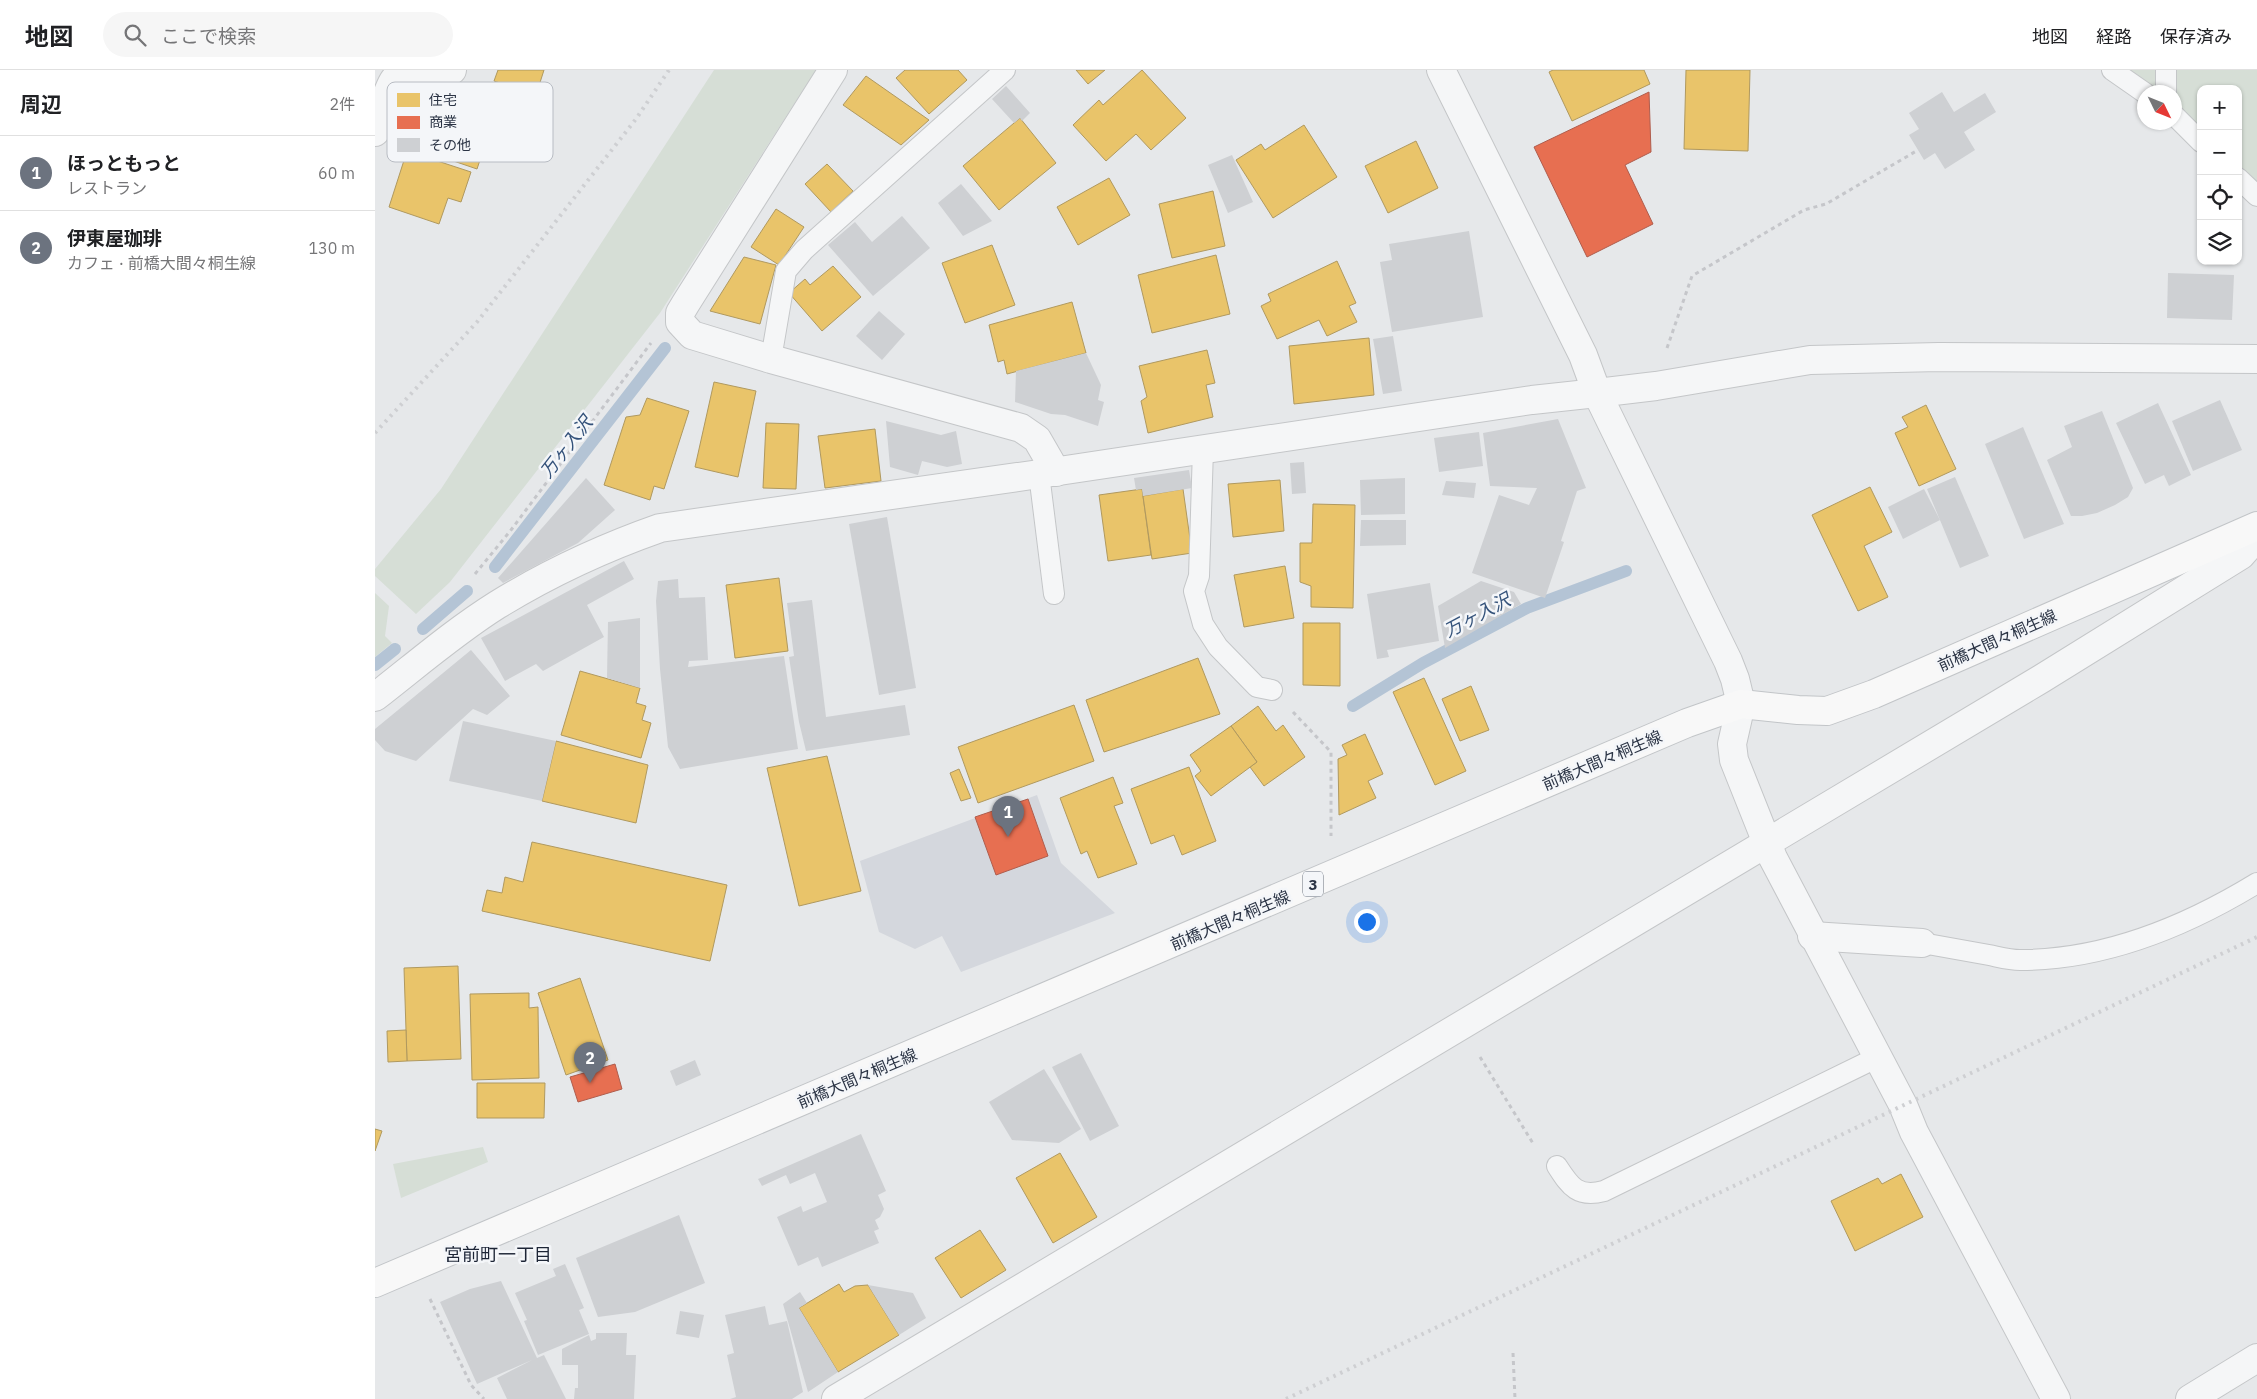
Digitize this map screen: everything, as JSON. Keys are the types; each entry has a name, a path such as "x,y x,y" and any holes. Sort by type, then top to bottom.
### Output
{"main road":[{"name":"前橋大間々桐生線","path":"375,1283 1687,723 1741,704 1827,711 1874,694 2257,526"}],"street":[{"path":"392,82 401,75 409,73 437,76 447,75 452,70"},
{"path":"833,70 686,303 680,313 679,322 691,335 1021,428 1037,439 1048,473"},
{"path":"1441,70 1583,356 1597,393 1728,661 1741,704 1732,744 1734,760 1773,858 1812,936 1903,1104 1914,1132 2056,1399"},
{"path":"375,132 387,97"},
{"path":"375,697 496,605 597,552 660,528 1048,473 1532,400 1656,386 1810,360 1929,357 2257,359"},
{"path":"836,1399 2041,679 2241,555 2257,537"},
{"path":"1812,936 1921,943"},
{"path":"2191,1399 2257,1358"}],"lane":[{"path":"771,359 786,271 804,250 1005,70"},
{"path":"2113,70 2137,87"},
{"path":"2166,70 2166,85"},
{"path":"2182,123 2197,138"},
{"path":"2242,182 2257,196"},
{"path":"1203,449 1199,576 1194,591 1203,624 1224,654 1257,687 1272,690"},
{"path":"1048,473 1054,594"},
{"path":"1921,943 2018,960 2058,958 2102,951 2159,932 2215,908 2257,883"},
{"path":"1557,1166 1575,1189 1583,1193 1604,1191 1878,1057"}],"path":[{"path":"1666,349 1692,276 1804,210 1826,204 1919,150"},
{"path":"474,575 511,530 658,335 679,322"},
{"path":"1272,690 1331,752 1330,844"},
{"path":"1461,1025 1535,1147 1557,1166"},
{"path":"429,1297 471,1385 484,1399"},
{"path":"1513,1353 1515,1399"}],"shaded area":[{"path":"714,70 816,70 660,313 450,582 416,614 375,576 375,569 441,489"},
{"path":"2129,70 2257,70 2257,183 2242,170 2242,85 2197,85 2197,128 2182,114 2182,85 2149,85"},
{"path":"375,593 389,606 385,636 392,643 375,657"},
{"path":"1037,795 1061,863 1115,913 961,972 942,936 915,949 879,932 860,861"},
{"path":"483,1147 488,1162 401,1198 393,1164"}],"building: 住宅":[{"path":"498,70 544,70 540,82 494,81"},
{"path":"905,70 958,70 967,80 929,114 896,78"},
{"path":"1076,70 1105,70 1088,84"},
{"path":"1142,70 1186,118 1151,150 1136,134 1106,161 1073,125 1099,100 1103,105"},
{"path":"1553,70 1644,70 1650,84 1572,121 1549,72"},
{"path":"1686,70 1750,70 1748,151 1684,149"},
{"path":"866,76 929,120 901,145 843,105"},
{"path":"1020,118 1056,163 999,210 963,166"},
{"path":"1304,125 1337,177 1273,218 1236,160 1261,144 1265,150"},
{"path":"1416,141 1438,188 1388,213 1365,166"},
{"path":"403,162 441,162 471,172 461,202 448,198 439,224 389,207"},
{"path":"456,162 479,162 477,169"},
{"path":"827,164 853,191 831,212 805,184"},
{"path":"1109,178 1130,215 1078,245 1057,207"},
{"path":"1213,191 1225,246 1172,258 1159,204"},
{"path":"776,209 804,227 779,265 751,247"},
{"path":"992,245 1015,305 965,323 942,263"},
{"path":"1216,255 1230,314 1152,333 1138,275"},
{"path":"744,257 776,265 760,324 710,311"},
{"path":"1337,261 1356,303 1349,306 1357,322 1327,336 1319,320 1277,339 1261,306 1271,301 1268,294"},
{"path":"833,266 861,297 822,331 789,293 805,279 810,285"},
{"path":"1072,302 1086,353 1007,374 1004,360 998,362 989,325"},
{"path":"1369,338 1374,395 1294,404 1289,346"},
{"path":"1207,350 1215,383 1206,385 1213,417 1148,433 1141,401 1147,397 1139,366"},
{"path":"714,382 756,391 738,477 695,467"},
{"path":"647,398 689,411 664,489 654,486 650,500 604,485 626,417 640,415"},
{"path":"1926,405 1956,469 1919,486 1895,433 1908,427 1902,417"},
{"path":"766,423 799,424 796,489 763,488"},
{"path":"875,429 881,481 825,488 818,436"},
{"path":"1280,480 1284,531 1233,537 1228,484"},
{"path":"1870,487 1892,532 1864,546 1888,597 1858,611 1812,515"},
{"path":"1142,489 1151,555 1108,561 1099,495"},
{"path":"1183,489 1192,553 1152,559 1143,496"},
{"path":"1313,504 1355,505 1353,608 1311,607 1311,586 1300,582 1300,543 1312,543"},
{"path":"1285,566 1294,618 1244,627 1234,575"},
{"path":"779,578 788,651 735,658 726,585"},
{"path":"1303,623 1340,623 1340,686 1303,685"},
{"path":"1198,658 1220,714 1104,752 1086,700"},
{"path":"580,671 640,688 636,703 646,706 642,720 651,723 641,758 561,735"},
{"path":"1424,678 1466,771 1435,785 1393,692"},
{"path":"1471,686 1489,730 1460,741 1442,699"},
{"path":"1074,705 1094,761 978,803 958,747"},
{"path":"1258,706 1276,731 1283,725 1305,757 1264,786 1250,767 1257,762 1231,726"},
{"path":"1231,726 1257,762 1211,796 1195,776 1201,771 1190,755"},
{"path":"1365,734 1383,774 1368,781 1376,798 1339,815 1338,759 1347,755 1342,745"},
{"path":"556,741 648,765 636,823 542,801"},
{"path":"827,756 861,891 799,906 767,768"},
{"path":"1189,767 1216,841 1182,855 1174,835 1151,844 1131,789"},
{"path":"959,769 971,798 961,801 950,773"},
{"path":"1113,777 1123,803 1114,806 1137,864 1098,878 1087,851 1081,854 1060,798"},
{"path":"532,842 727,885 710,961 482,911 487,890 502,893 505,877 523,882"},
{"path":"458,966 461,1059 407,1061 404,968"},
{"path":"580,978 608,1060 566,1075 538,993"},
{"path":"529,993 529,1008 538,1007 539,1078 472,1080 470,994"},
{"path":"406,1030 407,1061 388,1062 387,1031"},
{"path":"477,1083 545,1083 544,1118 477,1118"},
{"path":"375,1129 382,1131 375,1151"},
{"path":"1060,1153 1097,1217 1053,1243 1016,1178"},
{"path":"1901,1174 1923,1217 1855,1251 1831,1201 1878,1178 1882,1184"},
{"path":"980,1230 1006,1270 961,1298 935,1258"},
{"path":"839,1284 844,1292 855,1286 868,1285 899,1335 838,1372 799,1308"}],"building: 商業":[{"path":"1649,92 1651,152 1625,165 1653,224 1587,257 1534,147"},
{"path":"1028,799 1048,856 996,875 975,817"},
{"path":"615,1064 622,1089 578,1102 570,1077"}],"building: その他":[{"path":"1006,86 1030,113 1022,121 1020,118 1014,123 992,99"},
{"path":"1942,92 1954,112 1985,93 1996,112 1964,132 1975,150 1945,169 1935,153 1924,160 1909,135 1919,129 1909,113"},
{"path":"1232,155 1253,202 1228,213 1208,165"},
{"path":"961,184 992,221 963,236 938,203"},
{"path":"902,216 930,248 873,296 828,245 855,222 872,242"},
{"path":"1469,231 1483,317 1392,332 1380,262 1392,260 1389,244"},
{"path":"2168,273 2234,275 2232,320 2167,318"},
{"path":"879,311 905,334 882,360 856,336"},
{"path":"1393,336 1402,391 1383,394 1373,339"},
{"path":"1086,353 1101,385 1098,400 1104,402 1098,426 1065,415 1051,414 1015,402 1016,371"},
{"path":"2220,400 2242,450 2193,471 2172,421"},
{"path":"2158,403 2191,475 2169,486 2164,475 2145,484 2116,423"},
{"path":"2102,411 2133,488 2128,497 2115,505 2097,513 2071,516 2047,460 2072,447 2064,426"},
{"path":"1558,419 1586,488 1577,491 1561,541 1564,542 1545,598 1472,573 1499,495 1529,505 1537,488 1490,486 1483,433"},
{"path":"886,421 941,435 956,431 962,464 947,467 922,461 918,475 890,467"},
{"path":"2023,427 2064,524 2024,539 1985,444"},
{"path":"1479,432 1483,466 1439,472 1434,438"},
{"path":"1304,462 1306,493 1292,494 1290,463"},
{"path":"1189,470 1192,488 1143,496 1142,489 1136,490 1134,478"},
{"path":"1955,477 1989,556 1960,568 1927,489"},
{"path":"586,478 615,510 578,543 503,583 498,578"},
{"path":"1405,478 1405,514 1361,515 1360,480"},
{"path":"1446,481 1476,483 1474,498 1442,495"},
{"path":"1924,489 1940,520 1903,539 1888,507"},
{"path":"887,517 916,688 879,695 849,524"},
{"path":"1361,520 1406,520 1406,545 1360,546"},
{"path":"624,561 634,579 587,605 604,637 543,671 536,664 505,681 481,638"},
{"path":"678,579 679,598 705,597 708,660 689,661 688,667 784,656 798,749 680,769 668,747 660,669 656,601 658,581"},
{"path":"1481,581 1514,592 1521,604 1445,648 1438,606"},
{"path":"1430,583 1439,641 1387,650 1389,657 1377,659 1367,594"},
{"path":"812,600 826,717 905,705 910,735 806,751 799,722 789,657 794,656 787,603"},
{"path":"640,618 640,688 607,678 608,622"},
{"path":"471,650 510,696 487,715 473,709 416,761 385,751 375,740 375,729"},
{"path":"463,721 556,741 542,801 449,781"},
{"path":"1081,1053 1119,1126 1090,1141 1052,1067"},
{"path":"695,1060 701,1075 676,1086 670,1071"},
{"path":"1044,1069 1081,1129 1059,1143 1012,1140 989,1102"},
{"path":"861,1134 886,1191 878,1195 884,1209 880,1217 875,1220 879,1229 874,1231 879,1243 822,1267 818,1257 798,1266 777,1217 801,1206 803,1212 827,1202 815,1173 790,1184 786,1175 762,1186 758,1179"},
{"path":"679,1215 705,1283 635,1312 598,1317 576,1258"},
{"path":"565,1264 584,1308 579,1310 589,1334 538,1355 524,1321 527,1320 515,1293 556,1276 553,1269"},
{"path":"501,1281 537,1358 544,1355 566,1399 507,1399 497,1378 532,1360 477,1384 440,1302 470,1289"},
{"path":"868,1285 913,1293 926,1318 899,1335"},
{"path":"800,1292 807,1303 799,1308 838,1372 808,1392 783,1304"},
{"path":"765,1306 769,1325 787,1321 803,1392 792,1399 730,1399 736,1397 727,1355 734,1353 725,1315"},
{"path":"680,1311 704,1315 699,1338 676,1334"},
{"path":"596,1333 627,1333 626,1355 636,1355 634,1399 574,1399 575,1388 578,1388 578,1365 562,1365 562,1349 589,1335 591,1341 596,1339"}],"waterway":[{"name":"万ヶ入沢","path":"495,567 665,348"},
{"name":"万ヶ入沢","path":"1353,706 1423,663 1527,608 1626,571"},
{"name":"万ヶ入沢","path":"423,629 467,591"},
{"path":"375,665 395,649"}],"railway":[{"path":"375,433 477,322 636,119 669,70"},
{"path":"1286,1399 2257,937"}],"place":[{"name":"ほっともっと","path":"1008,837"},
{"name":"伊東屋珈琲","path":"590,1083"}],"district":[{"name":"宮前町一丁目","path":"498,1254"}]}
